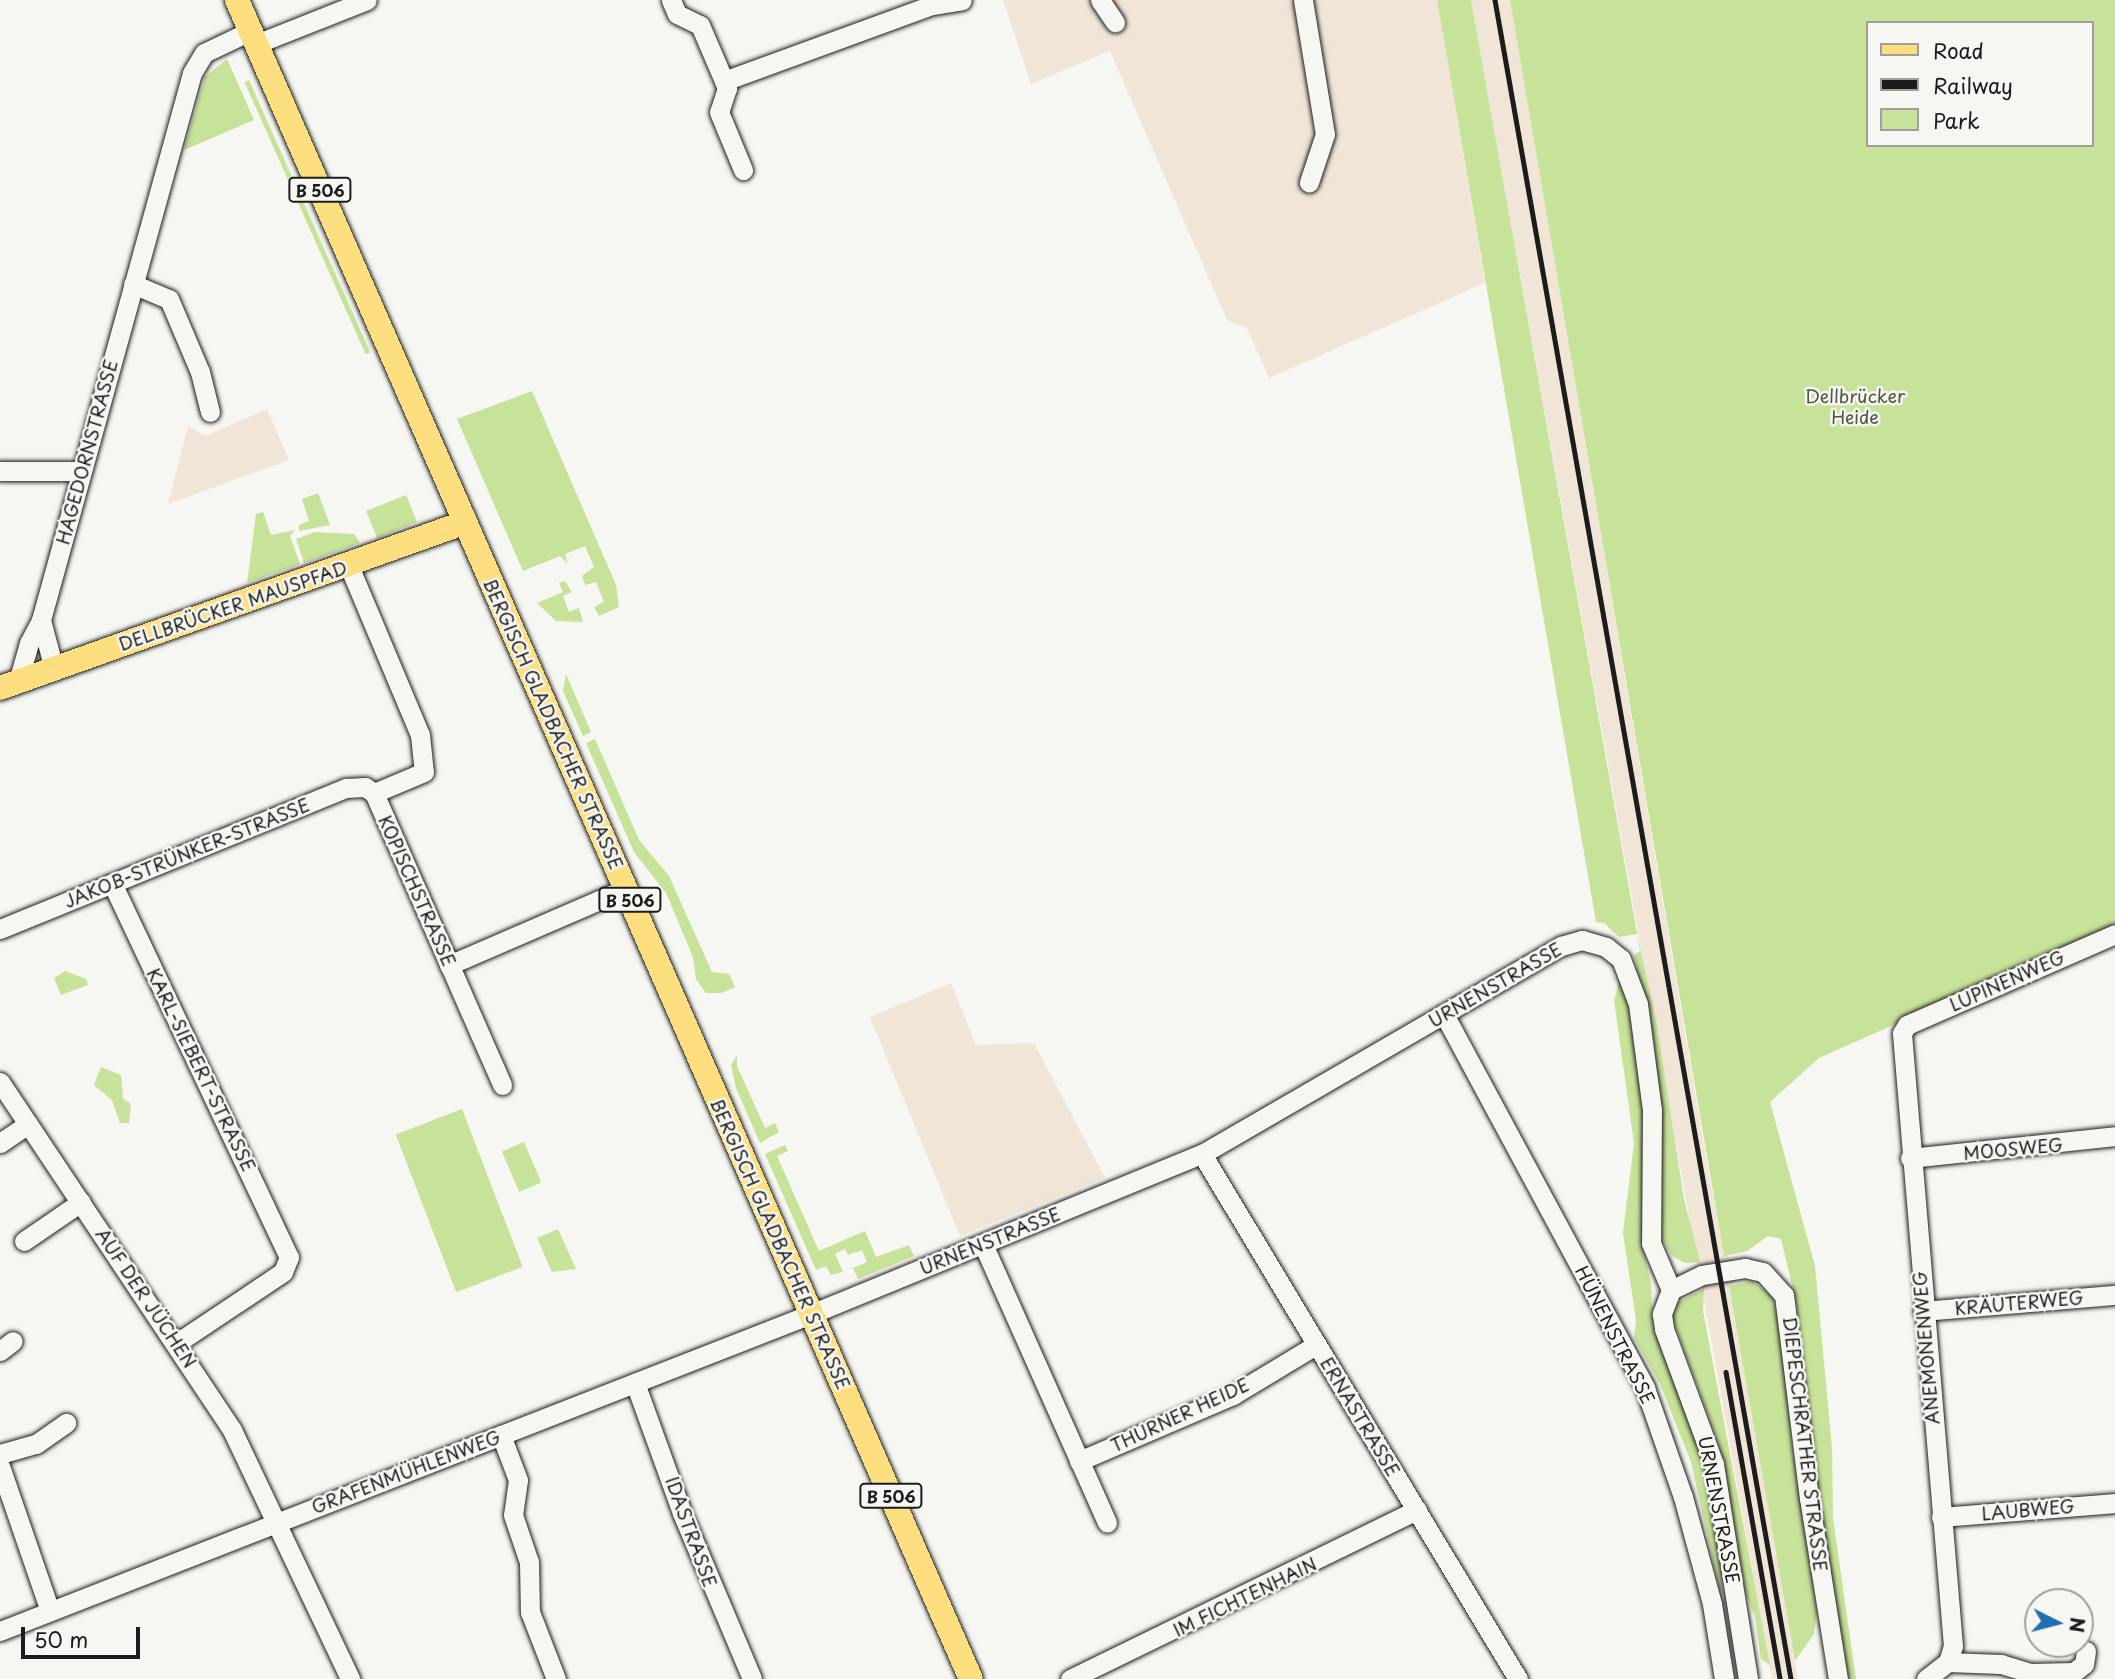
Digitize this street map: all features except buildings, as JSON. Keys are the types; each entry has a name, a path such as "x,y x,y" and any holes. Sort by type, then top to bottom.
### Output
{"main road":[{"name":"BERGISCH GLADBACHER STRASSE","path":"237,0 971,1679"},
{"name":"DELLBRÜCKER MAUSPFAD","path":"0,688 349,566 465,522"}],"street":[{"name":"HAGEDORNSTRASSE","path":"24,680 21,671 29,643 41,620 196,62 213,47 253,37 367,0"},
{"path":"671,0 677,14 700,24 727,88 719,112 743,170"},
{"path":"724,81 932,5 962,0"},
{"path":"1100,0 1115,22"},
{"path":"1303,0 1325,134 1309,182"},
{"path":"133,284 169,299 200,372 210,412"},
{"path":"0,471 81,471"},
{"name":"KOPISCHSTRASSE","path":"349,566 420,735 424,772 374,793 502,1086"},
{"name":"HAGEDORNSTRASSE","path":"41,620 54,669"},
{"name":"JAKOB-STRÜNKER-STRASSE","path":"0,929 346,788 365,787 374,793"},
{"name":"KARL-SIEBERT-STRASSE","path":"112,883 289,1257 283,1272 177,1343"},
{"path":"449,965 625,889"},
{"name":"LUPINENWEG","path":"1902,1033 1907,1025 2115,934"},
{"name":"URNENSTRASSE","path":"811,1314 1202,1154 1572,942 1594,942 1621,959 1638,1004 1649,1072 1651,1242 1671,1290 1662,1314 1664,1329 1714,1464 1748,1679"},
{"name":"HÜNENSTRASSE","path":"1444,1014 1645,1388 1683,1497 1712,1604 1724,1679"},
{"name":"ANEMONENWEG","path":"1902,1033 1910,1158 1953,1646 1948,1662"},
{"name":"AUF DER JÜCHEN","path":"0,1082 177,1343 232,1430 349,1679"},
{"path":"0,1143 28,1124"},
{"name":"MOOSWEG","path":"1910,1158 2115,1136"},
{"name":"ERNASTRASSE","path":"1202,1154 1518,1679"},
{"path":"23,1241 81,1202"},
{"path":"983,1244 1107,1523"},
{"name":"DIEPESCHRATHER STRASSE","path":"1671,1290 1702,1275 1745,1268 1763,1272 1784,1295 1809,1498 1838,1679"},
{"name":"KRÄUTERWEG","path":"1923,1311 2115,1295"},
{"name":"GRAFENMÜHLENWEG","path":"0,1631 811,1314"},
{"name":"THURNER HEIDE","path":"1079,1461 1233,1395 1316,1345"},
{"name":"IDASTRASSE","path":"635,1383 682,1513 752,1679"},
{"path":"0,1454 36,1444 66,1423"},
{"path":"500,1435 518,1480 513,1515 529,1562 530,1612 556,1679"},
{"path":"0,1466 50,1611"},
{"name":"LAUBWEG","path":"1941,1517 2115,1503"},
{"name":"IM FICHTENHAIN","path":"1070,1679 1417,1510"},
{"path":"1926,1679 1948,1662 2001,1664 2030,1673 2074,1672 2084,1664 2085,1658"}],"shaded area":[{"path":"1003,0 1437,0 1485,283 1269,378 1247,328 1227,320 1110,51 1031,84"},
{"path":"1471,0 1510,0 1709,1175 1724,1255 1731,1258 1734,1283 1729,1286 1798,1679 1772,1679"},
{"path":"267,409 289,460 168,504 188,426 205,436"},
{"path":"951,983 976,1045 1034,1043 1105,1178 960,1236 870,1017"}],"green space":[{"path":"1437,0 1471,0 1637,933 1657,1025 1684,1199 1700,1262 1685,1263 1672,1256 1657,1229 1659,1093 1654,1046 1634,955 1640,951 1637,934 1619,937 1604,923 1596,922"},
{"name":"Dellbrücker Heide","path":"1510,0 2115,0 2115,926 1819,1058 1770,1102 1815,1266 1832,1448 1833,1518 1856,1679 1846,1679 1812,1479 1797,1306 1781,1239 1768,1236 1747,1251 1724,1256"},
{"path":"227,59 254,120 184,150 205,77"},
{"path":"249,80 370,352 366,354 244,82"},
{"path":"532,391 616,585 619,607 599,616 594,607 604,602 596,582 585,585 582,576 594,567 585,546 565,554 568,564 560,556 523,571 457,419"},
{"path":"318,493 330,525 299,531 299,525 309,521 302,499"},
{"path":"406,495 417,522 377,538 366,511"},
{"path":"263,512 271,535 295,530 290,536 300,564 247,583 256,514"},
{"path":"315,532 354,534 360,543 304,563 296,539"},
{"path":"565,581 572,592 563,596 569,612 579,608 583,622 556,621 537,603 563,592 559,583"},
{"path":"566,674 591,732 583,736 563,691"},
{"path":"595,739 639,840 669,876 712,972 729,974 735,987 721,993 706,993 696,979 693,957 666,893 634,852 586,743"},
{"path":"65,971 86,979 88,985 61,995 54,978"},
{"path":"1620,979 1626,983 1646,1108 1644,1253 1651,1283 1653,1325 1690,1416 1707,1472 1722,1570 1721,1597 1691,1462 1660,1384 1634,1338 1636,1320 1623,1233 1634,1143 1614,1000"},
{"path":"737,1055 737,1066 765,1128 775,1123 779,1132 760,1143 736,1088 731,1065"},
{"path":"101,1067 121,1075 123,1099 131,1104 129,1123 120,1123 112,1100 94,1085"},
{"path":"462,1109 523,1267 456,1292 396,1134"},
{"path":"524,1142 541,1183 519,1192 502,1151"},
{"path":"785,1145 788,1151 777,1156 819,1251 865,1231 876,1257 909,1245 914,1256 858,1279 853,1268 867,1262 862,1250 848,1255 845,1249 835,1254 843,1272 831,1275 826,1266 816,1270 765,1154"},
{"path":"558,1229 576,1269 552,1272 537,1238"},
{"path":"1752,1281 1771,1295 1779,1319 1793,1454 1817,1611 1814,1634 1795,1661 1729,1286"},
{"path":"1704,1289 1703,1311 1770,1665 1761,1659 1755,1617 1745,1592 1718,1441 1672,1317 1678,1302"}],"railway":[{"path":"1495,0 1791,1679"},
{"path":"1726,1372 1780,1679"}]}
